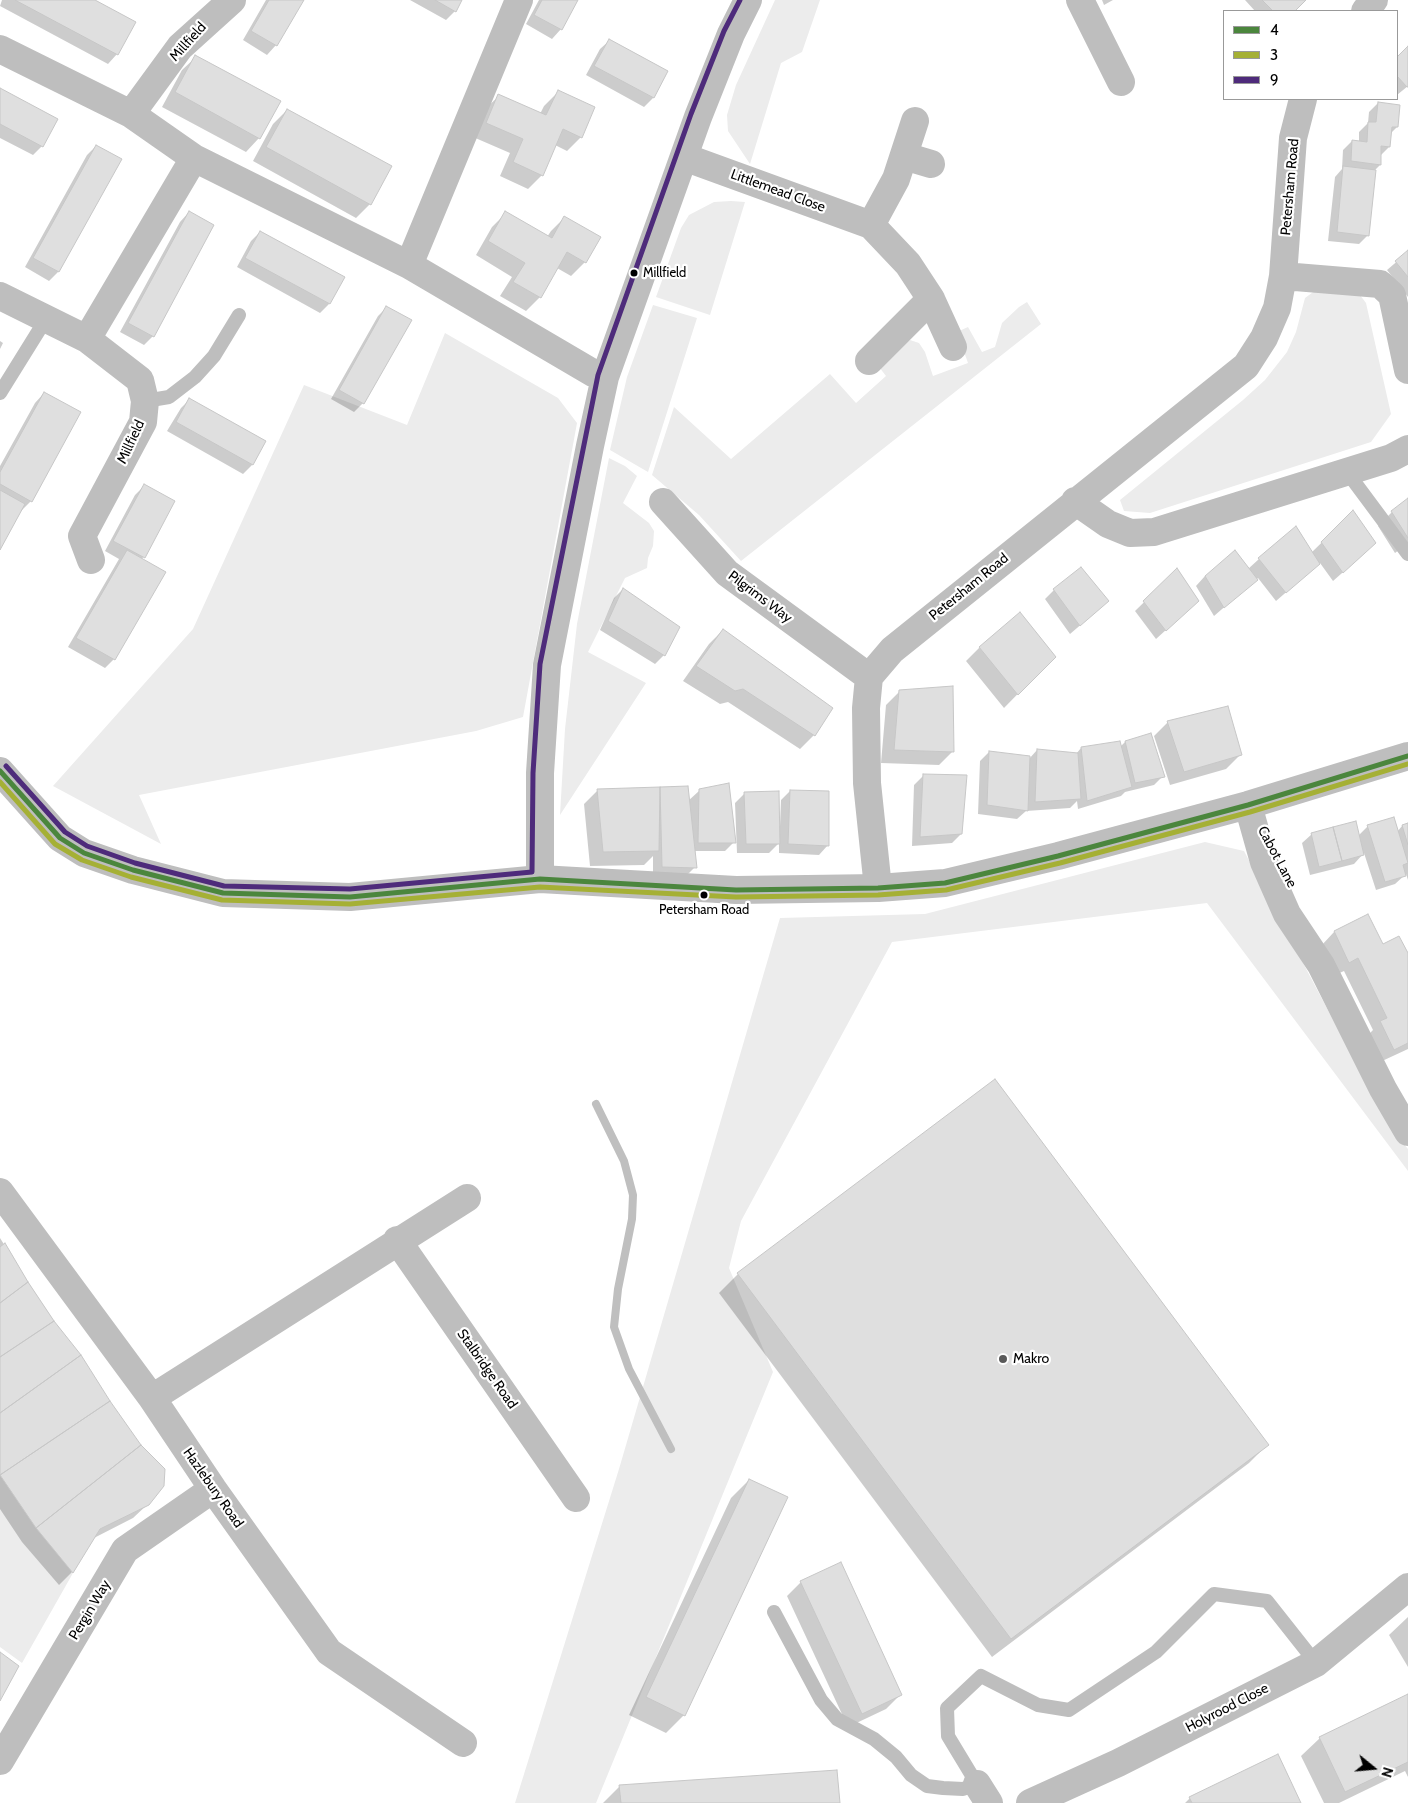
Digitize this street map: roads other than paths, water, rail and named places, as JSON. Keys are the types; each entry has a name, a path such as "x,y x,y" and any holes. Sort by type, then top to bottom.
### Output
{"street":[{"name":"Millfield","path":"131,114 180,47 232,0"},
{"path":"409,265 519,0"},
{"path":"540,879 540,774 547,665 605,377 698,117 724,52 748,0"},
{"path":"1080,0 1121,82"},
{"path":"1366,10 1374,0"},
{"path":"0,49 131,114 194,158 409,265 593,373 605,377"},
{"name":"Petersham Road","path":"870,677 892,650 1246,366 1264,338 1277,308 1283,276 1293,138 1303,100"},
{"path":"871,225 896,179 915,121"},
{"path":"904,156 931,164"},
{"name":"Littlemead Close","path":"684,157 871,225 908,264 931,299 953,347"},
{"path":"87,339 194,158"},
{"path":"1283,276 1380,284 1392,295 1408,370"},
{"name":"Millfield","path":"0,296 87,339 140,380 145,401 143,422 77,543"},
{"path":"869,360 931,299"},
{"path":"1076,501 1108,524 1130,533 1154,532 1391,458 1408,449"},
{"name":"Pilgrims Way","path":"663,502 727,573 870,677"},
{"path":"870,677 866,708 868,783 878,888"},
{"path":"0,771 60,838 84,853 133,870 224,893 350,897 540,879 736,890 878,888 945,883 1058,856 1248,805 1408,756"},
{"name":"Cabot Lane","path":"1248,805 1264,862 1287,914 1321,965 1383,1089 1408,1132"},
{"name":"Hazlebury Road","path":"0,1192 152,1398 213,1489 329,1652 464,1743"},
{"path":"152,1398 397,1240 466,1198"},
{"name":"Stalbridge Road","path":"397,1240 576,1498"},
{"name":"Pergin Way","path":"0,1761 125,1550 213,1489"},
{"name":"Holyrood Close","path":"1030,1803 1118,1763 1316,1663 1408,1587"}],"lane":[{"path":"145,401 169,397 195,378 214,356 239,315"},
{"path":"0,393 46,319"},
{"path":"1347,472 1408,554"},
{"path":"983,1793 948,1736 947,1708 981,1676 1038,1705 1069,1710 1156,1652 1214,1594 1267,1601 1316,1663"},
{"path":"774,1612 821,1700 837,1718 874,1739 896,1757 911,1775 928,1786 983,1793"}],"waterway":[{"path":"596,1104 624,1161 633,1195 632,1219 618,1289 614,1327 629,1369 671,1449"}],"place":[{"name":"Millfield","path":"634,273"},
{"name":"Petersham Road","path":"704,895"},
{"name":"Makro","path":"1003,1359"}]}
